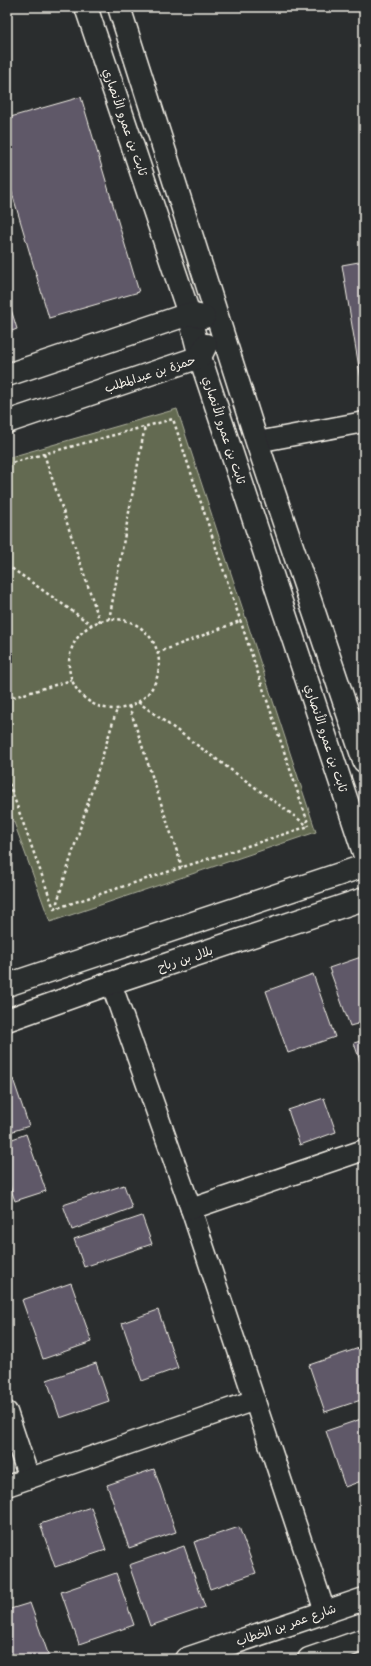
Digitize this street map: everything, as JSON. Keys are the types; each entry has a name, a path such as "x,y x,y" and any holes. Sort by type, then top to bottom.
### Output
{"street":[{"name":"ثابت بن عمرو الأنصاري","path":"86,7 189,314 200,357 364,853"},
{"path":"119,7 257,442 364,761"},
{"path":"7,375 189,314 219,319"},
{"name":"حمزة بن عبدالمطلب","path":"7,422 200,357 219,319"},
{"path":"257,442 364,422"},
{"path":"7,985 364,866"},
{"name":"بلال بن رباح","path":"7,1020 112,983 364,899"},
{"path":"112,983 191,1209 325,1612"},
{"path":"191,1209 364,1150"},
{"path":"7,1486 255,1400"},
{"path":"7,1412 29,1478"},
{"name":"شارع عمر بن الخطاب","path":"186,1659 364,1599"},
{"path":"309,1659 343,1653 364,1640"}],"path":[{"path":"7,464 173,419 309,826"},
{"path":"108,620 145,426"},
{"path":"44,454 100,622"},
{"path":"7,565 92,625"},
{"path":"117,619 131,622 144,630 153,642 157,652 159,671 154,686 145,698 129,706 117,709 102,708 88,701 78,691 72,680 69,664 71,649 78,636 92,625 108,620 117,619"},
{"path":"157,652 240,621"},
{"path":"7,699 72,680"},
{"path":"138,702 309,826"},
{"path":"129,706 182,867"},
{"path":"54,909 117,709"},
{"path":"7,778 54,909"},
{"path":"54,909 309,826"}],"green space":[{"path":"177,409 316,832 50,922 7,803 7,458"}],"building":[{"path":"81,97 139,292 49,318 7,176 7,118"},
{"path":"364,261 364,385 362,386 342,265"},
{"path":"7,296 17,329 7,333"},
{"path":"364,956 364,1022 350,1026 329,968"},
{"path":"313,974 335,1037 288,1053 266,991"},
{"path":"364,1040 364,1073 354,1043"},
{"path":"13,1079 29,1126 7,1133 7,1081"},
{"path":"324,1098 336,1132 300,1145 288,1110"},
{"path":"26,1134 46,1191 15,1201 7,1178 7,1141"},
{"path":"124,1185 132,1208 72,1230 63,1205"},
{"path":"142,1216 152,1244 84,1267 74,1239"},
{"path":"71,1283 92,1342 43,1359 22,1300"},
{"path":"158,1310 178,1368 142,1381 122,1323"},
{"path":"362,1347 364,1353 364,1399 325,1412 309,1365"},
{"path":"96,1363 109,1401 60,1418 47,1380"},
{"path":"364,1418 364,1480 345,1487 326,1431"},
{"path":"154,1469 176,1532 129,1548 107,1485"},
{"path":"91,1507 106,1550 55,1567 40,1524"},
{"path":"239,1527 256,1573 210,1589 194,1542"},
{"path":"184,1546 205,1607 150,1626 129,1565"},
{"path":"116,1573 134,1625 79,1644 61,1592"},
{"path":"30,1603 50,1659 7,1659 7,1610"}]}
